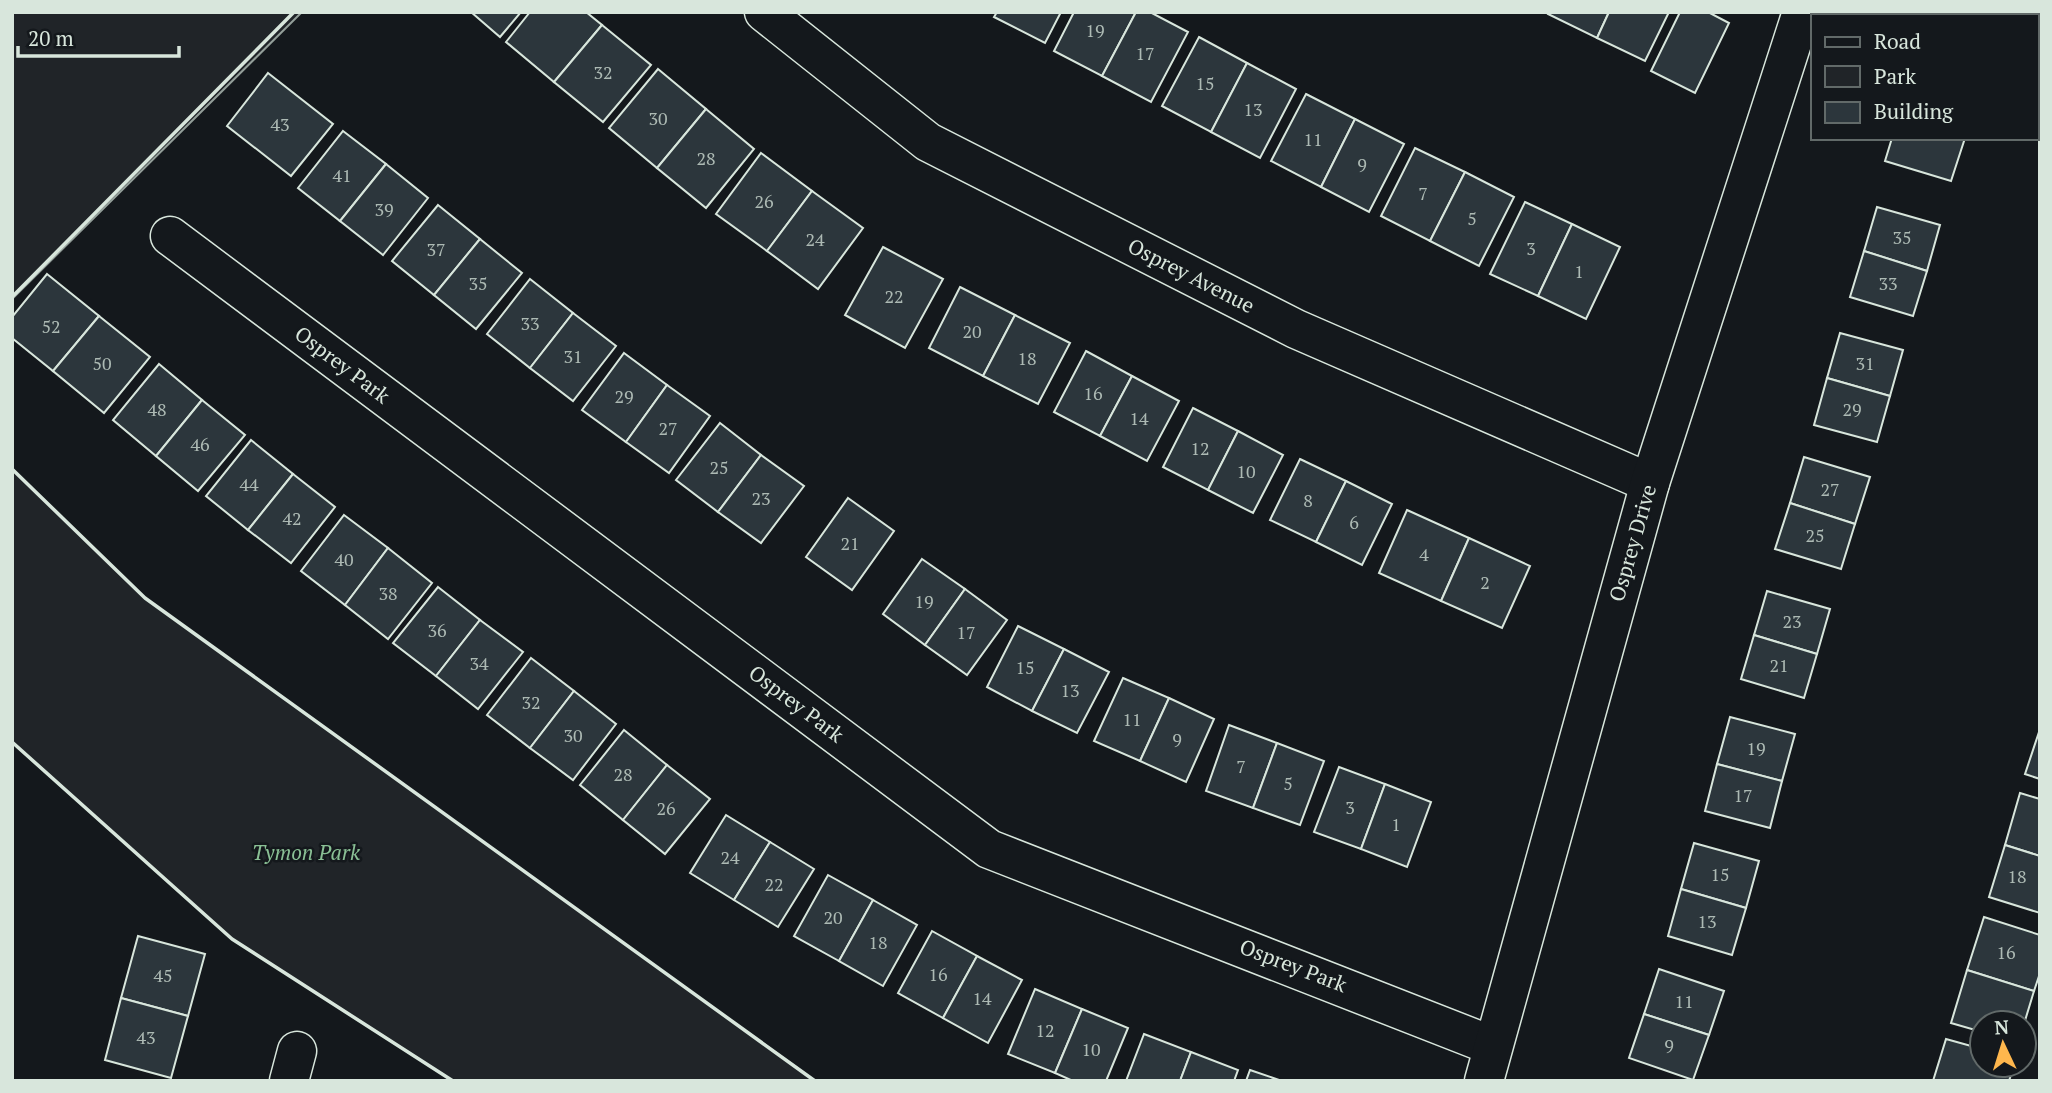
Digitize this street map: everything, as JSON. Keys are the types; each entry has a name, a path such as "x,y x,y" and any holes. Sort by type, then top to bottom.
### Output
{"street":[{"name":"Osprey Avenue","path":"764,12 928,142 1296,330 1650,483"},
{"name":"Osprey Drive","path":"1489,1063 1650,483 1802,12"},
{"name":"Osprey Park","path":"170,236 989,849 1489,1063"}],"green space":[{"path":"12,12 302,12 12,299"},
{"name":"Tymon Park","path":"12,469 145,598 815,1081 453,1081 232,939 12,742"}],"building":[{"path":"471,12 521,12 500,37"},
{"path":"530,12 586,12 602,25 554,82 506,42"},
{"path":"997,12 1061,12 1045,43 994,17"},
{"path":"1074,12 1136,12 1102,76 1054,51"},
{"path":"1136,12 1150,12 1188,32 1151,102 1102,76"},
{"path":"1609,12 1597,38 1548,14"},
{"path":"1609,12 1669,12 1645,61 1597,38"},
{"path":"1680,12 1708,12 1729,23 1695,93 1651,71"},
{"path":"1952,12 1998,12 1998,14"},
{"path":"602,25 651,65 603,122 554,82"},
{"path":"1199,37 1247,63 1211,132 1162,106"},
{"path":"1247,63 1296,89 1260,158 1211,132"},
{"path":"658,69 706,109 657,168 609,128"},
{"path":"268,73 333,124 291,176 227,126"},
{"path":"1306,94 1355,119 1321,187 1271,161"},
{"path":"706,109 754,149 706,208 657,168"},
{"path":"1355,119 1404,144 1369,212 1321,187"},
{"path":"343,131 386,164 340,221 298,188"},
{"path":"1891,140 1964,140 1951,181 1885,161"},
{"path":"1415,148 1465,172 1430,241 1381,216"},
{"path":"761,153 812,191 767,251 716,214"},
{"path":"386,164 428,198 383,255 340,221"},
{"path":"1465,172 1514,197 1479,266 1430,241"},
{"path":"812,191 863,228 818,289 767,251"},
{"path":"1525,202 1572,224 1538,296 1490,274"},
{"path":"438,205 480,239 434,295 392,261"},
{"path":"1877,207 1940,225 1927,271 1864,251"},
{"path":"1572,224 1620,247 1586,319 1538,296"},
{"path":"480,239 522,273 476,329 434,295"},
{"path":"883,247 943,279 905,348 845,315"},
{"path":"1864,251 1927,271 1913,316 1850,297"},
{"path":"47,274 99,316 53,371 12,338 12,317"},
{"path":"530,279 573,313 530,368 487,334"},
{"path":"960,287 1015,315 983,376 929,348"},
{"path":"573,313 616,346 573,401 530,368"},
{"path":"1015,315 1070,343 1038,404 983,376"},
{"path":"99,316 150,357 104,413 53,371"},
{"path":"1840,333 1903,350 1890,396 1827,378"},
{"path":"1086,351 1132,376 1100,436 1054,412"},
{"path":"624,353 667,385 626,442 582,410"},
{"path":"159,364 202,400 156,456 113,420"},
{"path":"1132,376 1179,401 1147,461 1100,436"},
{"path":"1827,378 1890,396 1877,442 1814,425"},
{"path":"667,385 710,416 669,473 626,442"},
{"path":"202,400 245,435 198,491 156,456"},
{"path":"1193,408 1238,431 1208,490 1163,467"},
{"path":"720,423 761,455 718,512 676,480"},
{"path":"1238,431 1283,455 1253,513 1208,490"},
{"path":"251,440 293,474 248,530 206,496"},
{"path":"761,455 804,486 761,543 718,512"},
{"path":"1804,457 1870,477 1855,524 1790,503"},
{"path":"1300,459 1346,481 1316,542 1270,520"},
{"path":"293,474 335,507 291,563 248,530"},
{"path":"1346,481 1392,504 1362,565 1316,542"},
{"path":"848,498 894,531 852,590 806,557"},
{"path":"1790,503 1855,524 1841,569 1775,549"},
{"path":"1407,510 1469,538 1441,601 1379,573"},
{"path":"344,515 388,548 345,605 301,571"},
{"path":"1469,538 1530,566 1502,628 1441,601"},
{"path":"388,548 432,583 388,639 345,605"},
{"path":"922,559 965,589 925,645 883,614"},
{"path":"438,587 480,620 436,676 393,643"},
{"path":"965,589 1007,620 967,675 925,645"},
{"path":"1767,591 1830,609 1817,654 1754,635"},
{"path":"480,620 523,652 478,709 436,676"},
{"path":"1018,626 1064,649 1032,711 987,687"},
{"path":"1754,635 1817,654 1804,698 1741,679"},
{"path":"1064,649 1109,672 1077,733 1032,711"},
{"path":"531,658 574,691 530,748 487,715"},
{"path":"1123,678 1169,698 1140,761 1094,741"},
{"path":"574,691 616,724 573,780 530,748"},
{"path":"1169,698 1214,719 1186,782 1140,761"},
{"path":"1730,717 1795,734 1782,781 1717,764"},
{"path":"1229,725 1277,743 1253,808 1206,791"},
{"path":"2040,729 2040,779 2025,774"},
{"path":"624,730 667,765 623,820 580,785"},
{"path":"1277,743 1324,761 1300,825 1253,808"},
{"path":"1717,764 1782,781 1770,828 1705,811"},
{"path":"667,765 710,799 665,854 623,820"},
{"path":"1339,767 1385,784 1361,849 1314,832"},
{"path":"1385,784 1431,802 1407,867 1361,849"},
{"path":"2020,793 2040,799 2040,856 2005,845"},
{"path":"726,815 770,842 734,900 690,873"},
{"path":"770,842 814,869 778,927 734,900"},
{"path":"1694,843 1759,861 1746,908 1681,889"},
{"path":"2005,845 2040,856 2040,913 1989,897"},
{"path":"828,875 873,900 839,961 794,936"},
{"path":"1681,889 1746,908 1732,955 1668,936"},
{"path":"873,900 917,925 883,986 839,961"},
{"path":"1984,917 2040,935 2040,973 2034,991 1967,970"},
{"path":"932,931 977,956 943,1018 898,993"},
{"path":"138,936 205,954 188,1016 121,998"},
{"path":"977,956 1022,980 988,1043 943,1018"},
{"path":"1659,969 1724,991 1709,1035 1644,1014"},
{"path":"1967,970 2034,991 2029,1009 1968,1009 1968,1028 1951,1023"},
{"path":"1035,989 1082,1009 1055,1073 1008,1054"},
{"path":"121,998 188,1016 171,1078 105,1060"},
{"path":"1082,1009 1128,1028 1106,1081 1073,1081 1055,1073"},
{"path":"1644,1014 1709,1035 1693,1080 1629,1058"},
{"path":"1144,1034 1191,1052 1180,1081 1126,1081"},
{"path":"1946,1039 1968,1045 1968,1079 2010,1079 2009,1081 1933,1081"},
{"path":"1191,1052 1238,1070 1234,1081 1180,1081"},
{"path":"1250,1070 1282,1081 1246,1081"}],"wall":[{"path":"12,297 294,12"},
{"path":"12,469 145,598 815,1081"},
{"path":"12,742 232,939 453,1081"}]}
